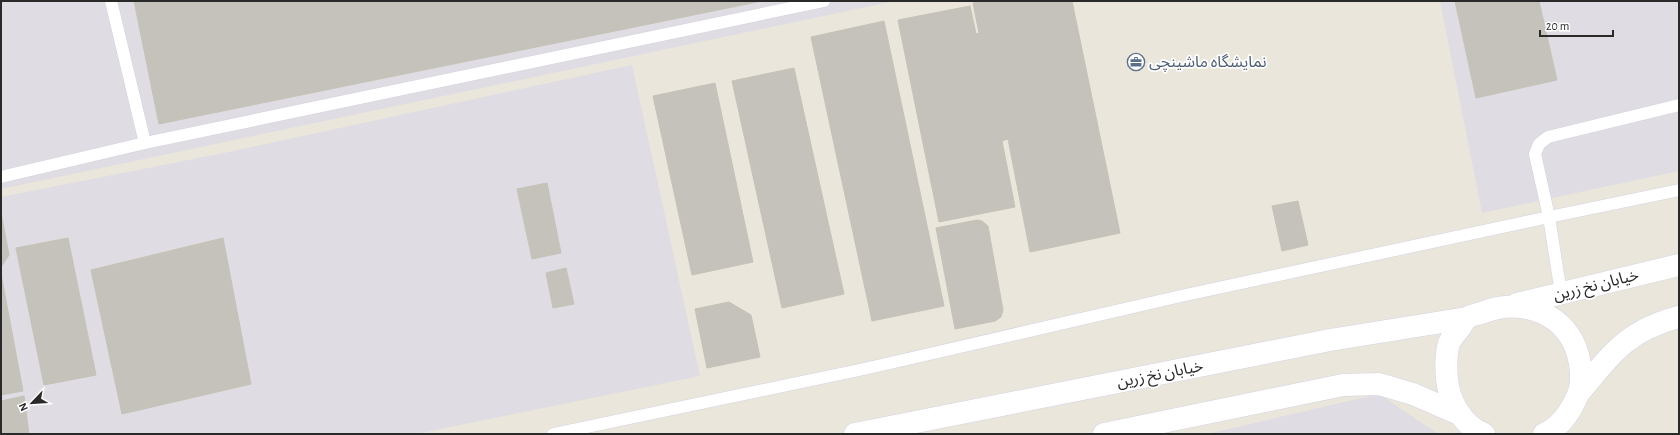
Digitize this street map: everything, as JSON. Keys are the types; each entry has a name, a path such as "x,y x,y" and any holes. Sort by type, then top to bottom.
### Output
{"street":[{"name":"خیابان نخ زرین","path":"855,434 1330,340 1467,318 1489,310 1679,265"},
{"path":"1514,305 1538,310 1560,323 1575,343 1582,368 1579,393"},
{"path":"1548,433 1568,415 1579,393 1624,341 1646,328 1679,317"},
{"path":"1459,414 1448,392 1446,367 1450,342 1467,318"},
{"path":"1104,434 1343,385 1379,384 1413,394 1459,414 1478,432 1484,434"}],"lane":[{"path":"111,1 145,143"},
{"path":"1,177 145,143 824,1"},
{"path":"1561,293 1549,217 1535,154 1539,144 1548,137 1679,105"},
{"path":"553,434 864,369 1173,298 1679,190"}],"shaded area":[{"path":"1,1 895,1 1,189"},
{"path":"1440,1 1679,1 1679,171 1482,213"},
{"path":"632,65 700,376 416,434 1,434 1,197 224,153"},
{"path":"1379,394 1438,434 1207,434"}],"building":[{"path":"134,1 762,1 159,124"},
{"path":"984,1 1072,1 1120,233 1030,252 1008,139 1002,141 1015,207 939,222 898,20 970,6 976,34 979,33 973,3"},
{"path":"1455,1 1539,1 1557,80 1476,98"},
{"path":"884,21 944,306 872,321 811,37"},
{"path":"794,68 844,294 782,308 732,81"},
{"path":"715,83 753,262 692,275 653,96"},
{"path":"547,183 561,253 532,259 517,189"},
{"path":"1298,201 1308,245 1282,251 1272,206"},
{"path":"1,213 9,255 1,267"},
{"path":"977,220 982,221 988,226 1003,310 1001,317 995,321 955,329 936,228"},
{"path":"68,238 96,375 44,385 16,248"},
{"path":"223,238 251,384 122,414 91,270"},
{"path":"566,268 574,304 553,308 546,273"},
{"path":"1,274 23,391 1,395"},
{"path":"729,302 751,315 760,357 707,368 695,309"},
{"path":"24,396 29,434 1,434 1,401"}],"place":[{"name":"نمایشگاه ماشینچی","path":"1136,62"}]}
